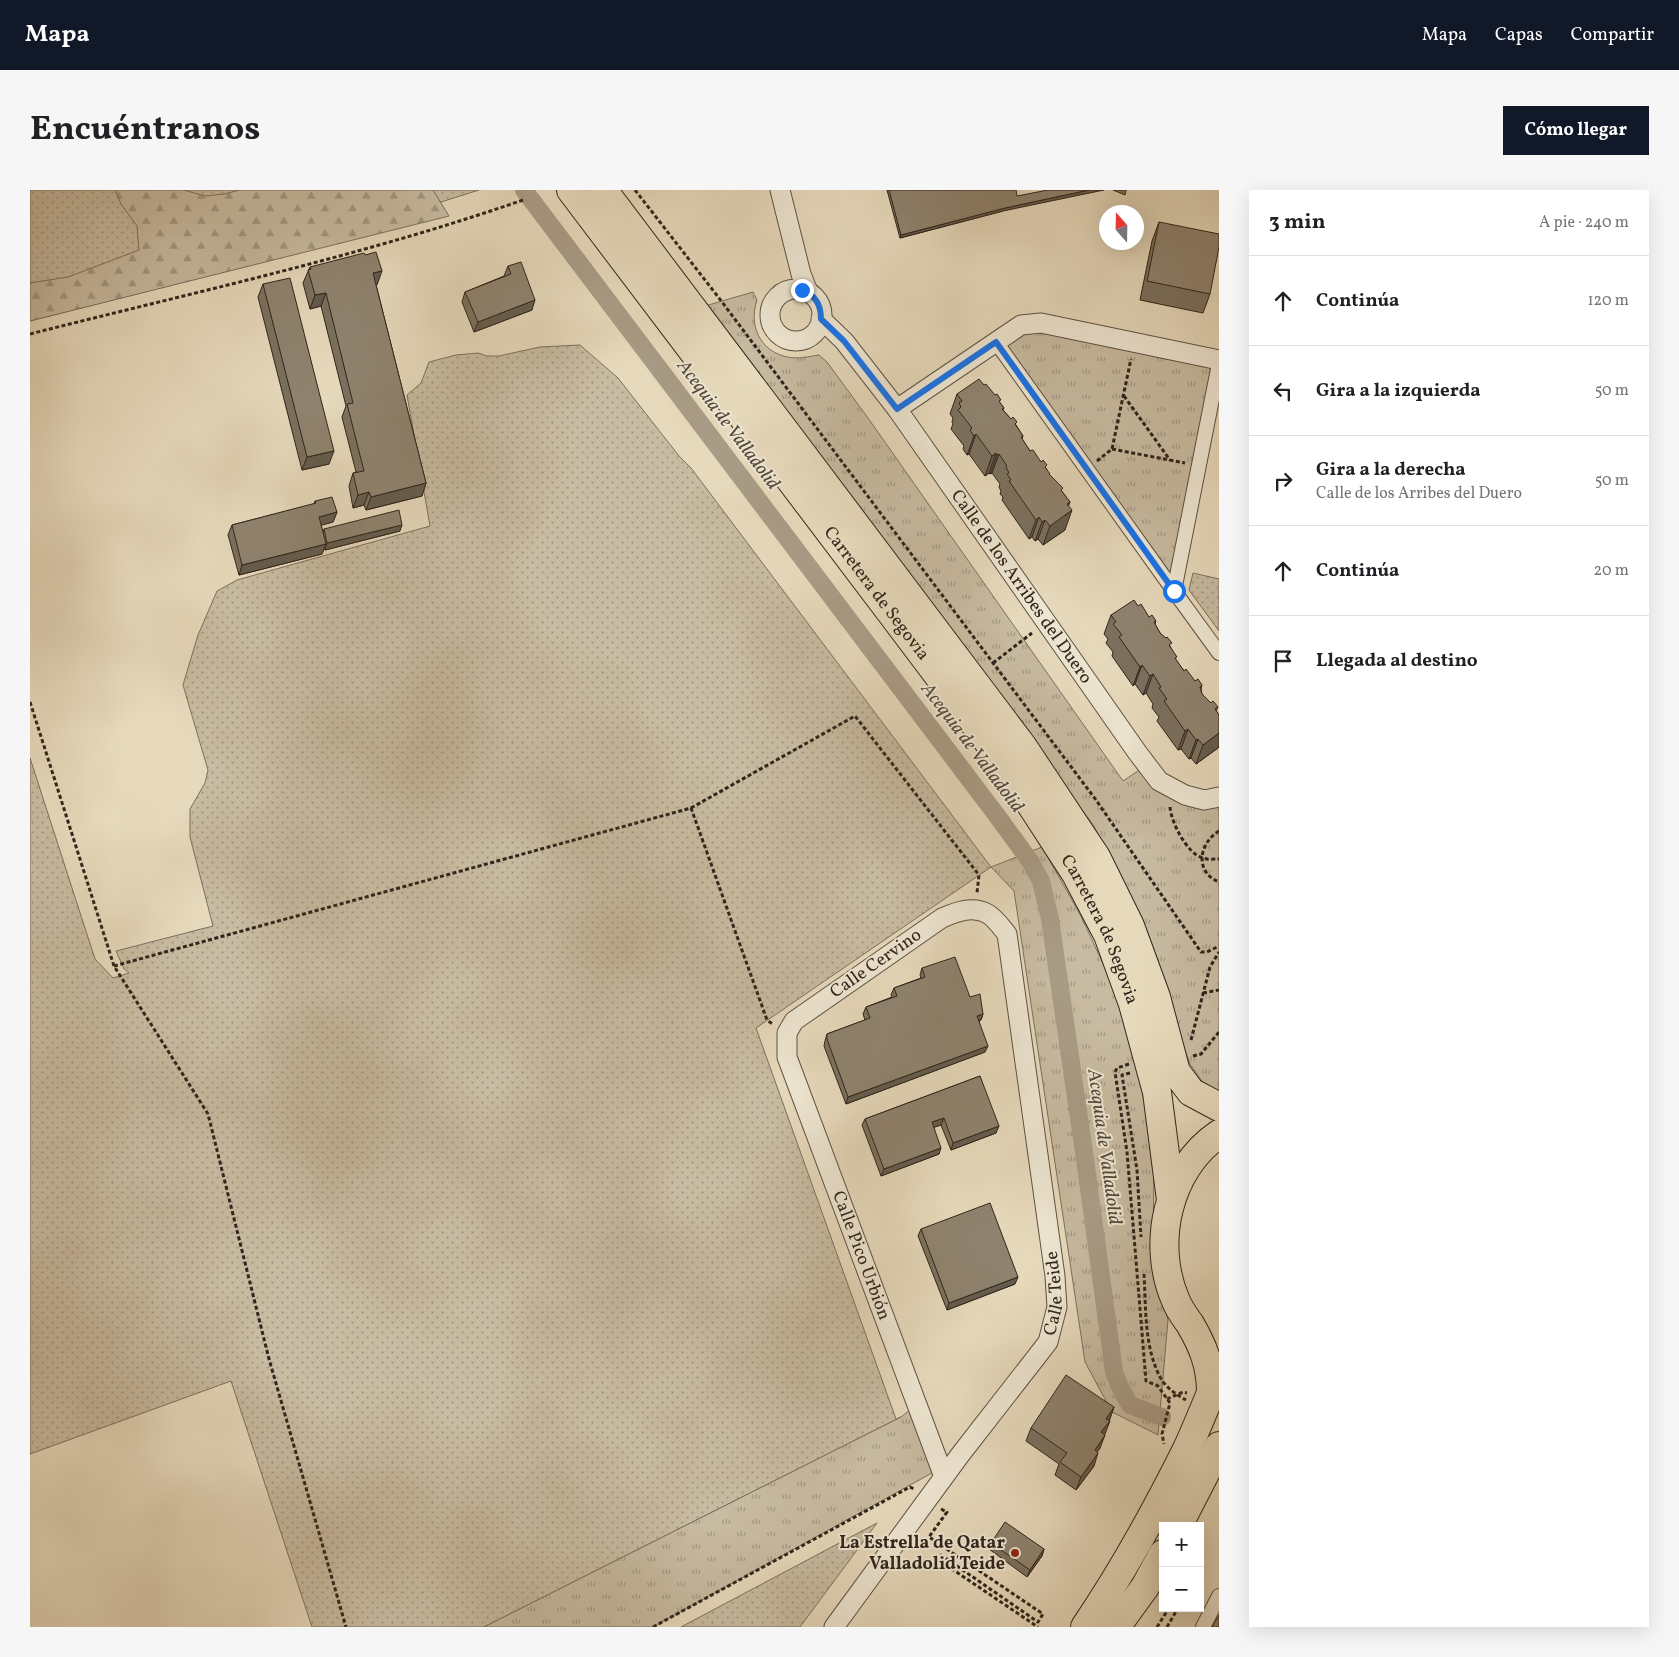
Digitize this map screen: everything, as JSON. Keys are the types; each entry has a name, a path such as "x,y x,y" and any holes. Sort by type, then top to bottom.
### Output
{"main road":[{"name":"Carretera de Segovia","path":"571,190 1002,760 1076,874 1108,936 1133,1004 1158,1092 1171,1200"},
{"name":"Carretera de Segovia","path":"603,190 1023,747 1096,857 1130,926 1156,997 1176,1072 1190,1092 1219,1107"},
{"path":"1085,1627 1101,1604 1135,1545 1187,1450 1211,1375 1208,1362 1194,1331 1176,1301 1166,1268 1164,1234 1171,1200 1181,1177 1196,1156 1219,1134"},
{"path":"1194,1331 1219,1354"},
{"path":"1180,1522 1219,1446"},
{"path":"1193,1522 1219,1480"},
{"path":"1146,1587 1159,1562"},
{"path":"1116,1627 1160,1567"}],"street":[{"path":"780,190 801,285 814,297 821,311 817,327 805,339 796,341 779,335 773,328 770,320 770,311 773,302 779,295 801,285"},
{"path":"897,409 1021,325 1041,323 1135,342 1219,362 1174,591"},
{"name":"Calle de los Arribes del Duero","path":"817,327 844,341 897,409 1159,781 1185,795 1204,800 1219,797"},
{"path":"996,342 1219,654"},
{"name":"Calle Cervino","path":"787,1033 794,1021 942,918 959,911 975,909"},
{"name":"Calle Teide","path":"834,1627 944,1477 1048,1342 1057,1307 1055,1276 1008,934 988,914 975,909"},
{"name":"Calle Pico Urbión","path":"787,1033 787,1057 944,1477"},
{"path":"1203,1627 1219,1596"}],"path":[{"path":"635,190 719,298 1096,800 1201,952 1207,952 1219,946"},
{"path":"30,334 330,258 461,222 523,200"},
{"path":"1087,469 1112,449 1135,342"},
{"path":"1124,396 1171,460"},
{"path":"1112,449 1199,465"},
{"path":"994,663 1046,622"},
{"path":"30,702 114,966 208,1114 269,1359 346,1627"},
{"path":"114,966 691,808 855,716 979,875 975,909"},
{"path":"1174,789 1170,808 1176,830 1193,851 1202,858 1219,860"},
{"path":"691,808 768,1020 787,1033"},
{"path":"1219,831 1206,841 1202,858 1208,874 1219,882"},
{"path":"1189,1049 1210,967 1219,952"},
{"path":"1203,993 1219,990"},
{"path":"1188,1058 1201,1054 1219,1032"},
{"path":"1136,1062 1116,1068 1115,1072 1127,1152 1146,1381 1158,1386 1170,1403 1162,1434 1164,1448"},
{"path":"1167,1399 1183,1392 1207,1386"},
{"path":"1038,1622 941,1554 938,1559 1038,1627"},
{"path":"1157,1627 1167,1612"},
{"path":"1167,1627 1176,1612"}],"green space":[{"path":"30,190 479,190 213,274 30,321"},
{"path":"115,190 183,190 206,196 240,190 433,190 449,216 30,321 30,283 68,277 139,250 137,226 121,204"},
{"path":"753,292 757,300 754,321 761,340 775,353 796,358 819,355 827,362 1123,781 1147,765 1159,781 1219,797 1219,1091 1204,1084 1190,1064 1133,908 1094,826 705,306"},
{"path":"1021,325 1219,360 1174,591 996,342"},
{"path":"580,345 618,378 679,456 691,468 991,867 756,1028 896,1419 901,1417 484,1627 312,1627 231,1381 30,1454 30,758 95,959 113,978 129,973 124,969 116,951 213,926 190,837 190,809 205,783 208,770 183,685 198,635 217,591 237,580 430,526 407,395 421,383 429,362 456,355 478,353 487,356 499,356 540,347"},
{"path":"1193,573 1219,579 1219,631 1189,590"},
{"path":"1042,847 1081,916 1122,1005 1147,1094 1154,1162 1153,1265 1168,1320 1158,1435 1112,1412 1085,1362 1014,891 991,867"},
{"path":"917,1404 941,1468 653,1627 484,1627 901,1417"},
{"path":"877,1523 800,1627 681,1627"}],"building":[{"path":"889,190 1016,190 1017,196 1048,190 1089,190 1005,208 901,235"},
{"path":"1159,222 1219,234 1219,247 1210,294 1147,281"},
{"path":"376,252 382,271 373,273 426,483 371,497 369,492 358,495 353,473 364,471 347,404 353,403 326,293 315,295 308,270 311,269 310,267 364,253 365,255"},
{"path":"521,262 535,300 478,322 465,292 511,274 508,266"},
{"path":"290,278 334,451 307,457 263,284"},
{"path":"979,379 995,395 997,394 1004,408 1002,409 1011,419 1013,417 1017,422 1015,424 1030,451 1033,450 1041,462 1043,460 1047,465 1045,467 1049,474 1063,488 1061,490 1070,502 1067,504 1072,510 1050,526 1045,520 1042,522 1039,517 1036,520 1009,481 1011,480 1007,474 1009,473 1007,466 999,454 997,455 996,453 992,456 976,434 974,436 970,430 972,428 958,410 961,407 959,403 962,401 957,394"},
{"path":"332,497 337,512 319,517 326,544 242,565 232,525"},
{"path":"399,510 402,525 327,543 324,529"},
{"path":"1134,600 1138,606 1141,604 1149,617 1152,615 1160,633 1172,643 1169,645 1184,671 1186,669 1195,681 1198,679 1202,685 1200,687 1202,694 1211,703 1213,701 1218,707 1215,709 1219,715 1219,733 1203,745 1198,739 1196,740 1188,729 1185,731 1164,701 1167,699 1159,688 1161,687 1153,674 1150,676 1142,665 1140,667 1119,637 1122,635 1113,624 1116,622 1111,615"},
{"path":"955,957 970,997 980,994 983,1014 977,1016 988,1046 848,1097 827,1039 827,1034 870,1018 866,1007 897,996 894,988 925,977 922,968"},
{"path":"980,1076 999,1126 953,1143 944,1118 932,1122 941,1148 884,1169 865,1119"},
{"path":"990,1203 1018,1277 949,1303 921,1229"},
{"path":"1066,1375 1114,1407 1106,1419 1110,1421 1101,1432 1105,1435 1095,1450 1098,1453 1081,1477 1060,1462 1067,1453 1031,1428"},
{"name":"La Estrella de Qatar Valladolid Teide","path":"1005,1522 1044,1549 1030,1570 991,1543"},
{"path":"1219,1615 1219,1627 1212,1627"}],"waterway":[{"name":"Acequia de Valladolid","path":"524,190 998,817 1030,861 1041,881 1050,919 1114,1372 1130,1405 1162,1417"}],"place":[{"name":"La Estrella de Qatar Valladolid Teide","path":"1015,1553"}],"route":[{"path":"802,290 814,297 819,304 821,319 844,341 897,409 996,342 1174,591"}]}
